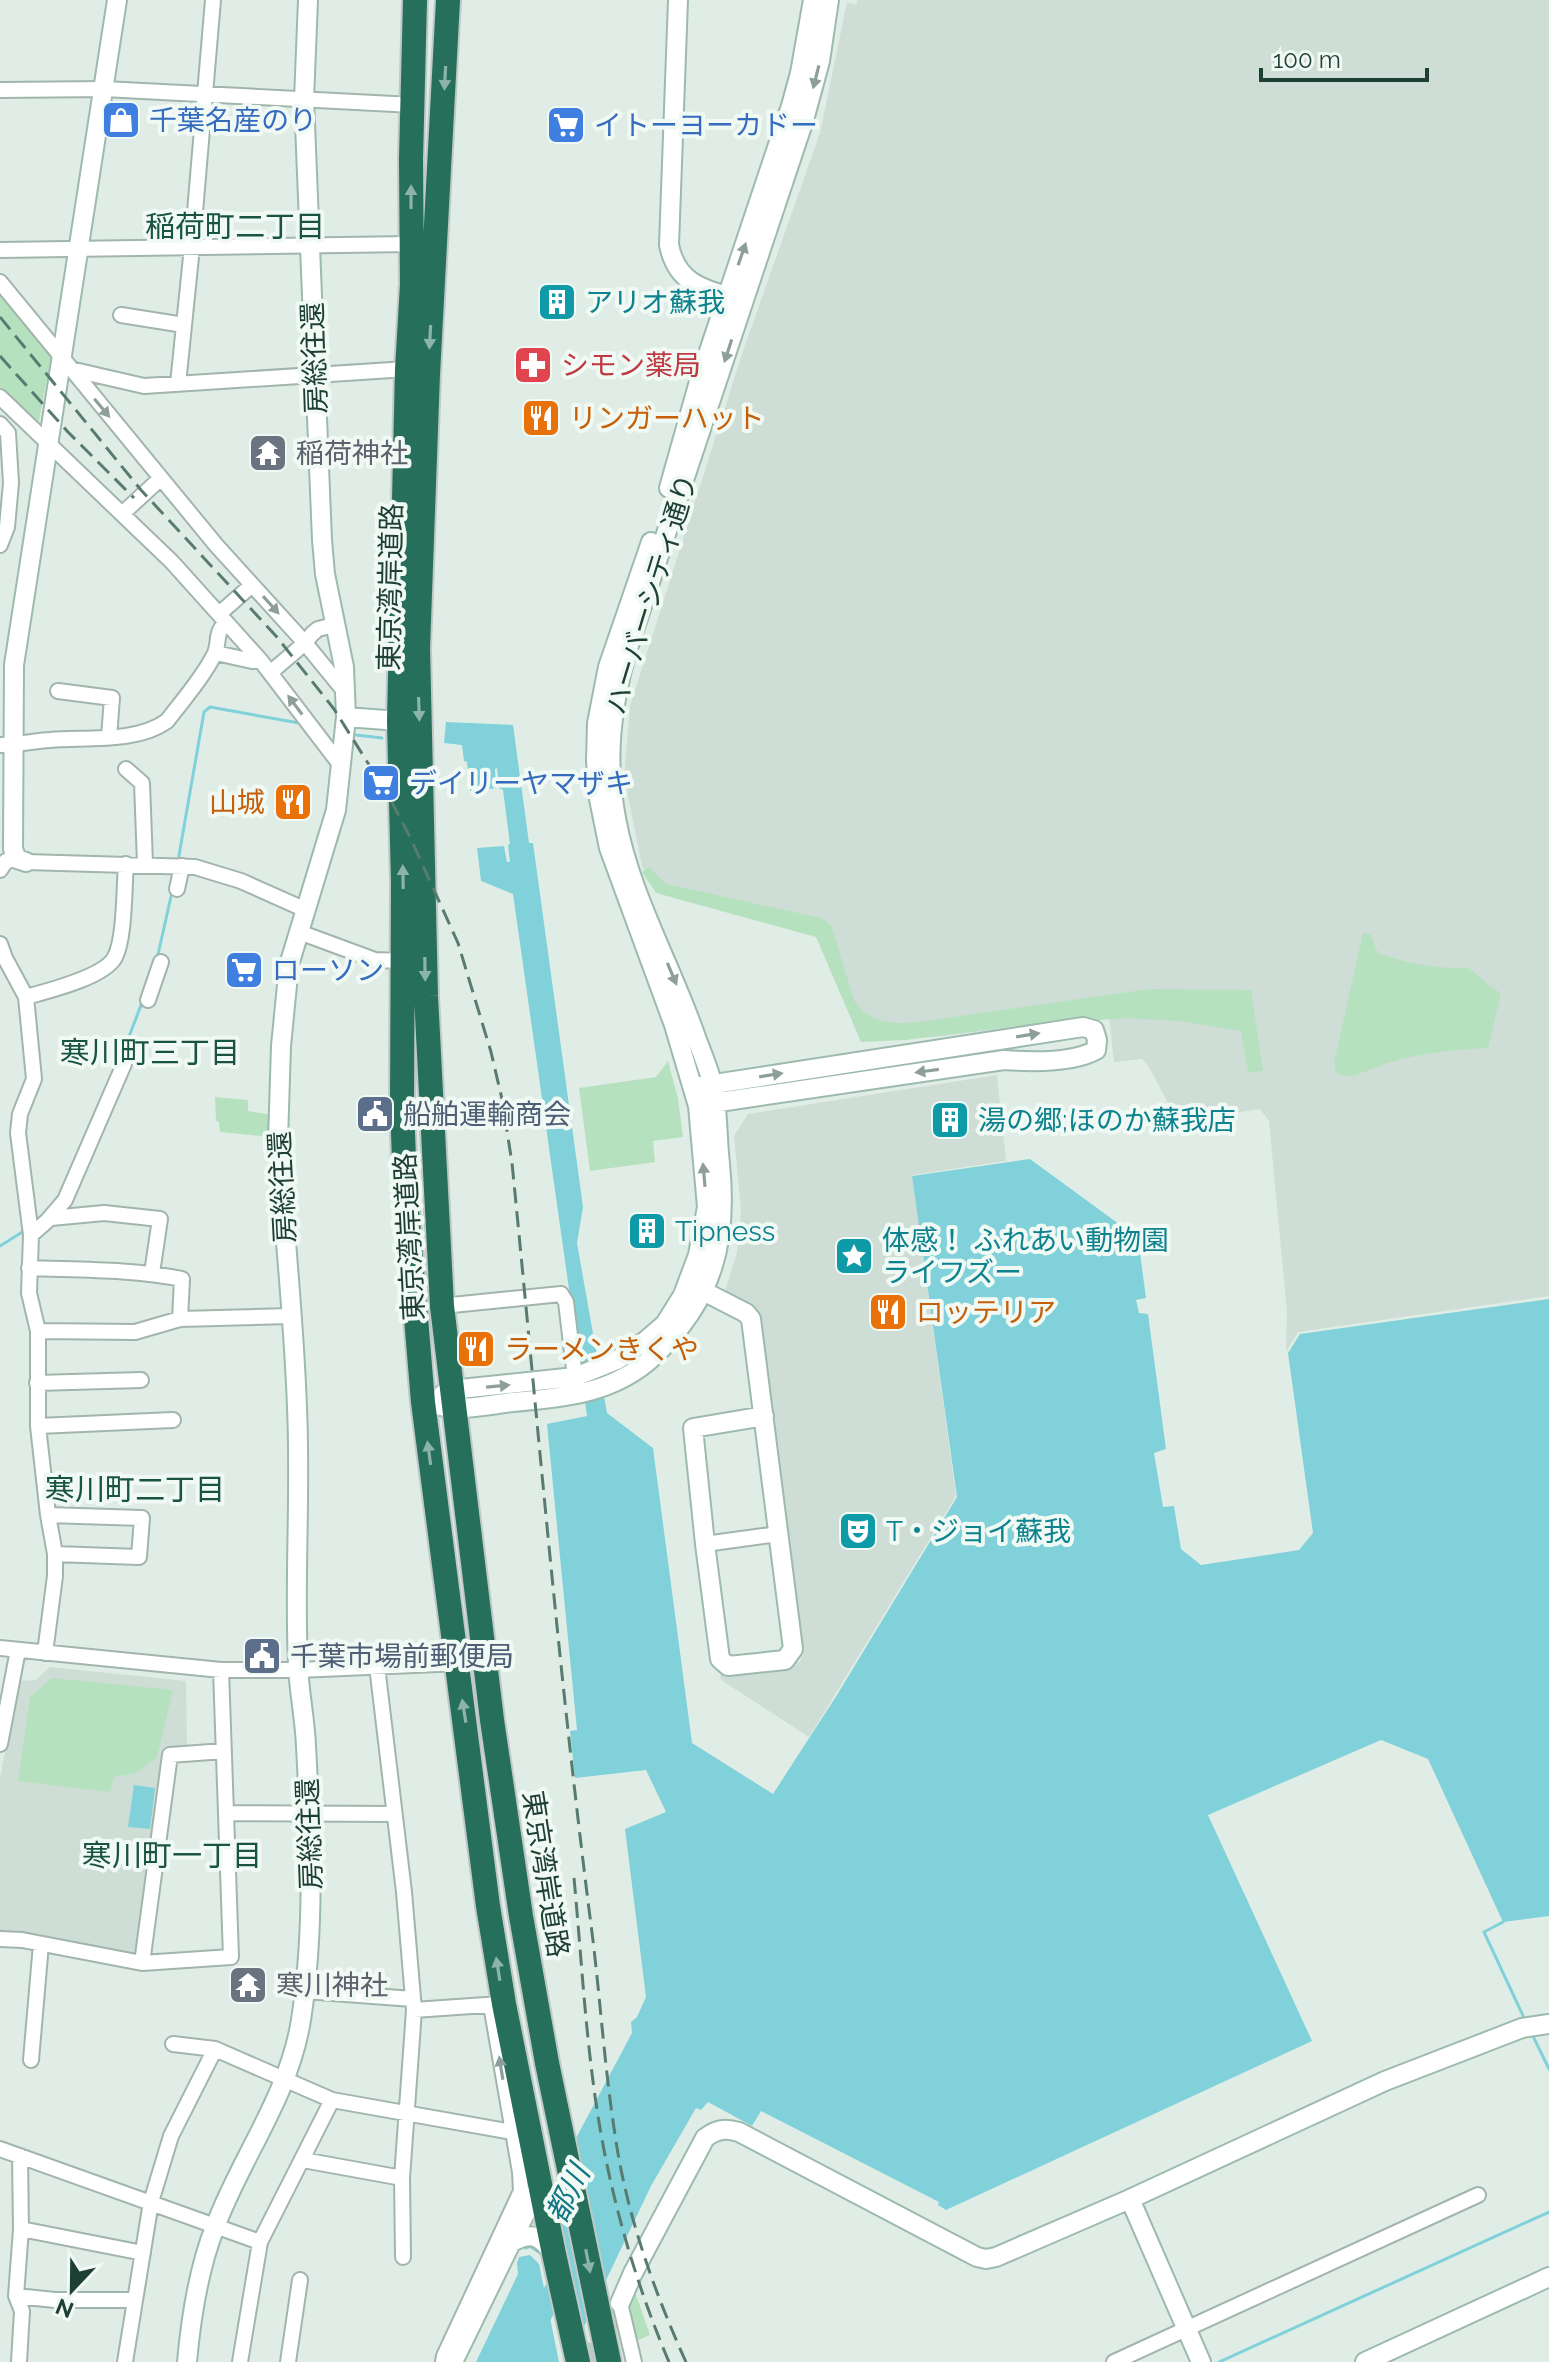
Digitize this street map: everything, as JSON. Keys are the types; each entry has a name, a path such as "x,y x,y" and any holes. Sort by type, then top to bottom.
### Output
{"highway":[{"name":"東京湾岸道路","path":"415,0 399,721 403,1148 423,1402 488,1906 497,2004 576,2353"},
{"name":"東京湾岸道路","path":"448,0 427,386 418,648 426,996 442,1306 492,1720 521,1916 567,2161 608,2305 609,2362"},
{"path":"492,1720 495,1815 534,2076 550,2150 542,2193"}],"street":[{"path":"14,857 7,830 6,745 14,665 49,444 66,364 78,249 117,0"},
{"path":"178,384 213,0"},
{"name":"房総往還","path":"187,2362 196,2297 215,2225 285,2079 296,2049 305,1991 312,1875 296,1615 299,1507 297,1409 278,1109 289,965 336,810 346,717 344,667 324,563 304,100 308,0"},
{"path":"678,0 669,245 672,258 685,278 736,299"},
{"name":"ハーバーシティ通り","path":"577,1386 608,1385 632,1373 662,1348 712,1274 722,1226 722,1189 690,1017 628,866 611,791 609,741 616,692 627,651 736,299 791,106 813,0"},
{"name":"ハーバーシティ通り","path":"736,299 804,120 822,52 829,0"},
{"path":"0,90 104,89 413,105"},
{"path":"0,250 411,244"},
{"path":"0,282 161,478 345,692"},
{"path":"121,315 184,325"},
{"path":"66,364 144,386 407,369"},
{"path":"0,397 172,562 265,667 342,767"},
{"path":"0,424 8,433 7,527 0,545"},
{"path":"122,514 161,478"},
{"path":"6,745 150,731 167,721 216,653 216,639 223,618 252,585"},
{"path":"265,667 305,643 318,629 334,625"},
{"path":"216,653 265,667"},
{"path":"58,691 112,698 109,737"},
{"path":"346,717 399,721"},
{"path":"126,769 142,783 145,864"},
{"path":"0,870 6,861 14,857 178,866 221,873 306,910"},
{"path":"26,997 100,970 114,960 122,920 126,864"},
{"path":"177,889 178,866"},
{"path":"299,932 375,960 403,961"},
{"path":"0,944 26,997 34,1079 20,1114 18,1133 31,1230 29,1293 38,1331 38,1426 55,1554 45,1653"},
{"path":"148,1000 161,962"},
{"path":"1083,1027 1094,1030 1097,1040 1096,1050 1085,1056 1029,1062 1004,1060 705,1095 1083,1027"},
{"path":"31,1230 51,1218 65,1200 124,1064"},
{"name":"ハーバーシティ通り","path":"577,1386 644,1342 665,1324 683,1295 695,1267 707,1207 705,1095"},
{"path":"51,1218 104,1213 160,1219 152,1273"},
{"path":"29,1268 152,1273 182,1279 180,1319"},
{"path":"703,1291 746,1313 751,1319 764,1416 793,1649 785,1660 728,1666 720,1659 693,1428 764,1416"},
{"path":"423,1402 577,1386 566,1302 561,1294 442,1306"},
{"path":"38,1331 135,1332 180,1319 291,1316"},
{"path":"37,1383 141,1380"},
{"path":"38,1426 173,1420"},
{"path":"48,1515 142,1518 139,1557 55,1554"},
{"path":"705,1544 778,1534"},
{"path":"0,1648 221,1670 485,1662"},
{"path":"0,1744 18,1650"},
{"path":"377,1666 414,2004 402,2178 403,2257"},
{"path":"0,1939 22,1940 142,1963 231,1957 221,1670"},
{"path":"142,1963 170,1755 224,1751"},
{"path":"226,1813 394,1814"},
{"path":"31,2060 41,1944"},
{"path":"305,1991 414,2004 497,2004 521,2191 443,2362"},
{"path":"634,2362 608,2305 633,2273 705,2138 715,2130 727,2128 739,2132 986,2259 1130,2199 1385,2081 1536,2026"},
{"path":"173,2044 215,2049 332,2100 512,2132"},
{"path":"125,2362 151,2202 171,2136 215,2049"},
{"path":"240,2362 260,2242 332,2100"},
{"path":"0,2149 260,2242"},
{"path":"19,2362 22,2311 16,2296 21,2229 20,2156"},
{"path":"303,2160 402,2178"},
{"path":"453,2362 510,2243 542,2193"},
{"path":"1114,2362 1478,2195"},
{"path":"1130,2199 1201,2362"},
{"path":"21,2229 143,2253"},
{"path":"510,2243 535,2236 545,2242 554,2254"},
{"path":"1365,2362 1549,2277"},
{"path":"288,2362 300,2280"},
{"path":"16,2296 55,2300 135,2300"}],"shaded area":[{"path":"858,0 1549,0 1549,1296 1298,1332 1286,1352 1287,1312 1269,1121 1260,1109 1189,1120 1180,1117 1173,1112 1142,1059 1114,1062 1109,1016 936,1037 861,1038 819,931 657,893 642,866 624,777 630,706 743,351 820,133 847,2 856,5"},
{"path":"997,1075 1006,1161 912,1175 956,1496 809,1737 721,1680 720,1671 800,1662 803,1654 753,1311 723,1297 737,1253 741,1210 734,1136 748,1114"},
{"path":"50,1667 186,1681 187,1750 166,1750 133,1957 0,1935 0,1778 19,1681 36,1680"}],"green space":[{"path":"0,289 52,352 39,421 33,421 0,387"},
{"path":"649,867 666,884 821,918 831,925 854,1000 866,1014 882,1021 918,1022 1150,989 1251,990 1263,1071 1248,1072 1241,1031 1180,1021 1127,1018 861,1042 816,937 656,893 642,872"},
{"path":"1363,933 1370,934 1378,953 1423,965 1469,968 1501,993 1488,1048 1414,1056 1354,1075 1345,1076 1336,1072 1334,1063"},
{"path":"668,1061 678,1098 683,1137 653,1141 655,1162 590,1171 579,1088 656,1077"},
{"path":"215,1097 248,1100 248,1111 272,1115 272,1137 220,1132 219,1122 216,1121"},
{"path":"52,1678 173,1690 157,1757 136,1773 114,1777 110,1792 18,1781 30,1697"},
{"path":"633,2286 650,2335 636,2341 629,2299"}],"water":[{"path":"446,722 513,725 529,843 533,843 583,1207 577,1243 607,1413 653,1448 692,1743 773,1794 957,1497 912,1176 1030,1159 1138,1238 1146,1298 1136,1300 1139,1313 1148,1314 1166,1449 1154,1453 1163,1507 1174,1506 1181,1549 1201,1565 1299,1550 1313,1533 1288,1353 1300,1334 1549,1299 1549,1916 1503,1922 1428,1759 1381,1740 1208,1815 1312,2041 946,2210 938,2205 939,2202 761,2111 752,2126 708,2102 701,2110 696,2108 651,2186 567,2362 564,2362 542,2256 530,2248 524,2250 574,2142 632,2033 631,2022 637,2017 646,1997 625,1829 666,1812 646,1770 575,1778 570,1731 577,1730 547,1424 587,1416 513,894 481,881 477,848 504,846 507,862 510,862 503,790 499,788 497,768 496,788 470,791 462,745 444,743"},
{"path":"134,1785 155,1788 150,1829 128,1827"},
{"path":"530,2255 539,2264 559,2362 476,2362 518,2274 519,2257"}],"waterway":[{"path":"178,861 204,712 210,707 299,723"},
{"path":"356,735 382,738"},
{"path":"157,959 172,892"},
{"path":"120,1060 143,1000"},
{"path":"0,1246 24,1231"},
{"path":"1503,1922 1484,1932 1526,2022"},
{"path":"1531,2032 1549,2069"},
{"path":"1219,2362 1549,2212"},
{"name":"都川","path":"519,2362 563,2272"}],"tunnel":[{"path":"588,2362 620,2303"}],"railway":[{"path":"0,317 141,490 276,636 334,709 388,795 458,943 491,1052 512,1163 568,1729 616,2141 627,2197 644,2254 686,2362"},
{"path":"0,356 68,432 134,498"},
{"path":"574,1878 585,2006 601,2134 629,2250 669,2362"}],"place":[{"name":"千葉名産のり","path":"121,120"},
{"name":"イトーヨーカドー","path":"566,125"},
{"name":"アリオ蘇我","path":"557,302"},
{"name":"シモン薬局","path":"533,365"},
{"name":"リンガーハット","path":"541,418"},
{"name":"稲荷神社","path":"268,453"},
{"name":"デイリーヤマザキ","path":"381,783"},
{"name":"山城","path":"293,802"},
{"name":"ローソン","path":"244,970"},
{"name":"船舶運輸商会","path":"375,1114"},
{"name":"湯の郷;ほのか蘇我店","path":"950,1120"},
{"name":"Tipness","path":"647,1231"},
{"name":"体感！ ふれあい動物園 ライフズー","path":"854,1256"},
{"name":"ロッテリア","path":"888,1312"},
{"name":"ラーメンきくや","path":"476,1349"},
{"name":"T・ジョイ蘇我","path":"858,1531"},
{"name":"千葉市場前郵便局","path":"262,1656"},
{"name":"寒川神社","path":"248,1985"}],"district":[{"name":"稲荷町二丁目","path":"235,227"},
{"name":"寒川町三丁目","path":"150,1053"},
{"name":"寒川町二丁目","path":"135,1490"},
{"name":"寒川町一丁目","path":"172,1856"}]}
